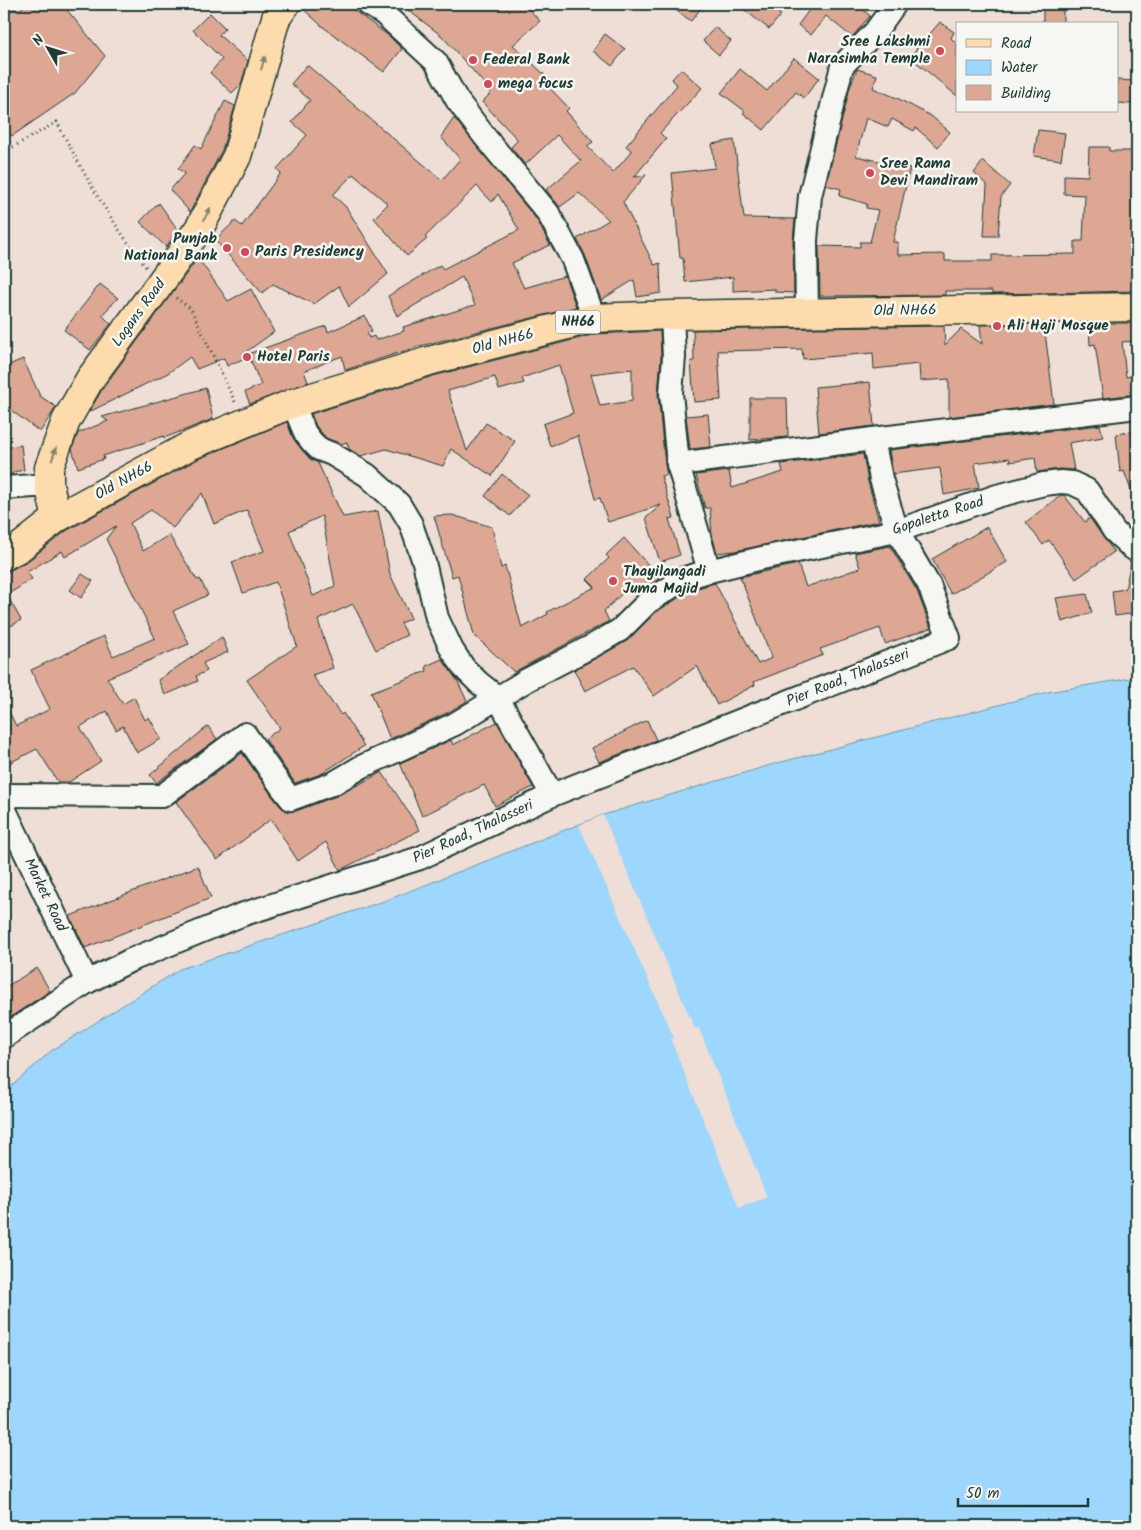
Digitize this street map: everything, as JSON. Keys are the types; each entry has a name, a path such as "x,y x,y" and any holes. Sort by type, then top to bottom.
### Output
{"main road":[{"name":"Logans Road","path":"58,518 49,485 49,468 66,422 90,379 200,227 237,156 276,18 286,4"},
{"name":"Old NH66","path":"4,556 18,548 58,518 191,445 293,403 429,361 594,318 1137,307"}],"street":[{"path":"368,4 384,14 436,62 457,100 548,213 573,260 594,318"},
{"path":"807,313 806,240 810,196 842,66 875,32 894,4"},
{"path":"672,315 674,357 672,393 678,464 709,571"},
{"path":"293,403 305,433 319,449 332,454 367,475 398,504 411,524 424,562 437,618 452,650 464,668 498,698 552,795"},
{"path":"678,464 1137,407"},
{"path":"873,439 881,479 896,531"},
{"name":"Gopaletta Road","path":"4,795 162,796 245,734 291,799 334,783 361,767 455,724 527,680 620,630 648,602 685,578 762,558 896,531 997,496 1044,484 1072,483 1086,490 1114,531 1130,547 1137,551"},
{"path":"4,488 49,485"},
{"name":"Pier Road, Thalasseri","path":"4,1036 87,982 131,960 241,915 420,858 552,795 950,638 929,585 896,531"},
{"name":"Market Road","path":"4,808 87,982"}],"path":[{"path":"4,152 57,122 99,199 128,244 159,285 191,310 245,423"}],"water":[{"path":"1137,677 1137,1526 4,1526 4,1093 51,1051 180,969 387,900 603,815 774,764 1048,692"}],"pier":[{"path":"603,815 695,1029 699,1028 767,1197 739,1208 671,1040 674,1038 579,825"}],"building":[{"path":"4,4 11,4 17,11 27,4 62,4 105,56 75,93 12,136 4,126"},
{"path":"301,4 345,4 389,36 402,49 384,72 322,26 301,7"},
{"path":"400,4 524,4 540,21 513,45 549,79 546,84 569,108 566,111 593,142 587,146 613,173 632,151 626,146 677,85 672,79 681,69 702,88 660,133 666,139 634,177 646,175 623,202 654,265 660,263 661,293 637,297 634,280 601,300 585,255 577,239 609,220 579,193 560,207 546,190 581,161 557,135 525,165 511,147 518,140 482,102 491,93 489,89 442,36"},
{"path":"667,4 704,4 691,21"},
{"path":"737,4 767,4 781,15 769,29"},
{"path":"810,4 857,4 870,16 852,37 826,16 811,35 798,25 812,6"},
{"path":"1043,5 1063,5 1063,22 1043,22"},
{"path":"210,13 225,28 219,35 248,61 241,84 232,93 210,73 222,59 193,30"},
{"path":"940,22 954,32 951,38 956,43 956,95 910,57"},
{"path":"715,27 731,41 719,55 703,41"},
{"path":"605,34 625,49 612,66 593,51"},
{"path":"794,58 819,78 804,98 796,92 764,130 743,113 745,111 721,93 740,69 767,91"},
{"path":"307,65 442,180 460,159 441,137 454,118 537,220 550,245 512,263 524,288 565,276 576,307 420,346 345,370 342,356 304,371 308,382 250,404 245,392 261,385 248,354 326,326 328,332 365,316 372,331 367,333 369,338 374,336 376,340 404,331 403,327 475,305 462,277 397,316 388,296 440,265 443,269 519,230 498,194 492,202 477,186 425,237 427,239 407,256 374,218 388,204 353,174 333,195 346,207 388,274 349,307 339,286 314,304 273,284 262,293 215,240 235,221 242,226 281,173 277,169 307,135 292,122 310,100 291,84"},
{"path":"857,69 877,75 873,88 931,116 950,132 938,147 916,128 914,131 892,119 888,127 866,118 856,156 910,168 893,242 898,242 898,255 945,254 945,261 992,261 992,255 1075,254 1075,241 1083,241 1085,195 1064,194 1064,175 1088,176 1089,147 1109,147 1109,151 1137,151 1137,291 992,294 992,291 945,291 945,295 820,296 819,246 860,247 860,242 870,242 878,210 866,208 867,204 839,196 841,189 826,185 850,87"},
{"path":"1118,80 1137,81 1137,104 1118,103"},
{"path":"225,101 235,106 222,150 190,212 170,190 185,173 178,169 195,145 201,149"},
{"path":"1038,130 1065,133 1061,160 1034,156"},
{"path":"734,140 744,218 795,219 793,240 794,293 775,292 775,289 733,291 733,277 685,282 683,258 680,258 672,173 715,168 712,144"},
{"path":"983,161 1010,185 1001,197 998,236 984,236 987,185 974,173"},
{"path":"159,203 178,230 166,247 140,222"},
{"path":"198,258 228,301 251,289 274,332 243,354 245,358 227,366 224,358 197,369 190,357 168,373 89,412 103,388"},
{"path":"100,284 118,298 102,315 111,324 90,350 64,330"},
{"path":"1089,323 1137,323 1137,341 1122,342 1126,377 1137,375 1137,394 1103,398 1095,344 1090,345"},
{"path":"1044,324 1054,404 949,417 949,379 920,381 919,364 874,369 873,353 803,359 802,349 718,351 721,400 694,402 691,361 694,361 693,330 944,326 945,345 961,329 982,344 980,325"},
{"path":"660,331 661,357 658,394 667,475 661,476 674,518 669,519 680,555 660,562 646,518 661,505 608,522 600,498 595,499 578,436 550,446 543,424 573,413 559,365 522,378 524,383 499,390 495,377 448,391 467,451 486,423 515,441 492,476 451,449 443,466 386,449 361,456 349,449 347,442 341,444 326,438 316,426 311,414 433,376 596,334","holes":["632,369 632,401 600,406 591,374"]},
{"path":"23,359 40,396 56,407 40,432 4,405 4,367"},
{"path":"870,382 874,426 819,433 815,387"},
{"path":"206,388 213,419 164,438 164,436 103,456 104,459 78,468 72,449 78,433 108,421 102,417"},
{"path":"750,398 787,398 788,437 750,440"},
{"path":"708,414 711,447 690,449 686,416"},
{"path":"287,422 293,438 302,450 310,459 318,463 343,517 378,511 390,574 411,618 401,623 407,635 376,650 353,604 318,620 333,668 312,675 341,715 343,713 364,746 321,774 295,783 265,739 280,728 247,680 297,646 276,582 243,593 232,562 264,551 247,510 214,524 202,493 173,528 151,510 130,523 143,551 169,535 197,580 200,579 208,595 173,611 189,644 107,678 123,704 134,697 145,720 149,717 161,739 137,753 123,726 116,730 107,711 80,727 101,761 69,782 58,782 37,749 9,763 4,752 4,701 16,726 50,709 31,670 104,636 113,656 155,638 106,539 116,526 65,557 62,551 27,572 32,579 7,595 21,620 4,630 4,572 29,560 66,531 198,459","holes":["322,516 335,586 313,596 289,531"]},
{"path":"1100,425 1103,437 1069,443 1074,470 1060,469 1037,472 1035,458 1010,462 1009,458 975,463 979,488 944,495 940,468 893,474 889,450"},
{"path":"1137,431 1136,504 1124,471 1120,472 1116,434"},
{"path":"21,445 24,470 4,475 4,448"},
{"path":"863,454 868,482 879,521 735,551 717,553 712,535 710,508 705,508 696,475 729,471 732,488 783,472 781,464"},
{"path":"502,474 528,495 510,516 485,496"},
{"path":"1061,495 1064,495 1085,522 1090,518 1114,552 1076,579 1049,540 1043,545 1026,522"},
{"path":"452,515 492,527 501,568 505,566 522,628 548,614 547,612 595,587 587,579 609,558 606,555 624,538 660,578 640,592 632,584 604,611 609,621 514,672 474,635 458,575 452,577 434,516"},
{"path":"987,527 1007,562 951,594 932,559"},
{"path":"890,546 917,591 931,628 885,644 880,628 820,649 823,655 754,682 755,685 717,705 697,666 654,696 633,666 585,691 574,670 627,641 656,612 691,590 715,583 758,664 772,658 740,577 798,564 806,587 860,568 855,553"},
{"path":"1131,562 1137,564 1137,613 1115,616 1112,591 1125,589"},
{"path":"82,574 93,581 81,598 70,590"},
{"path":"1087,594 1092,613 1062,622 1056,598"},
{"path":"222,637 228,652 203,663 207,671 196,676 198,681 165,695 158,680"},
{"path":"442,659 457,680 467,701 449,712 390,739 371,692 427,671 426,666"},
{"path":"647,720 656,740 599,762 592,748"},
{"path":"497,722 533,787 495,806 484,785 422,816 400,763 451,740 453,745"},
{"path":"208,726 217,739 156,783 150,775"},
{"path":"242,753 273,797 288,812 296,811 339,795 382,772 420,830 340,870 326,842 298,861 271,819 217,860 176,802"},
{"path":"198,866 211,898 85,948 70,916"},
{"path":"37,968 50,991 4,1021 4,988"}],"place":[{"name":"Sree Lakshmi Narasimha Temple","path":"940,51"},
{"name":"Federal Bank","path":"473,60"},
{"name":"mega focus","path":"488,84"},
{"name":"Sree Rama Devi Mandiram","path":"870,173"},
{"name":"Punjab National Bank","path":"227,248"},
{"name":"Paris Presidency","path":"245,252"},
{"name":"Ali Haji Mosque","path":"997,326"},
{"name":"Hotel Paris","path":"247,357"},
{"name":"Thayilangadi Juma Majid","path":"613,581"}]}
